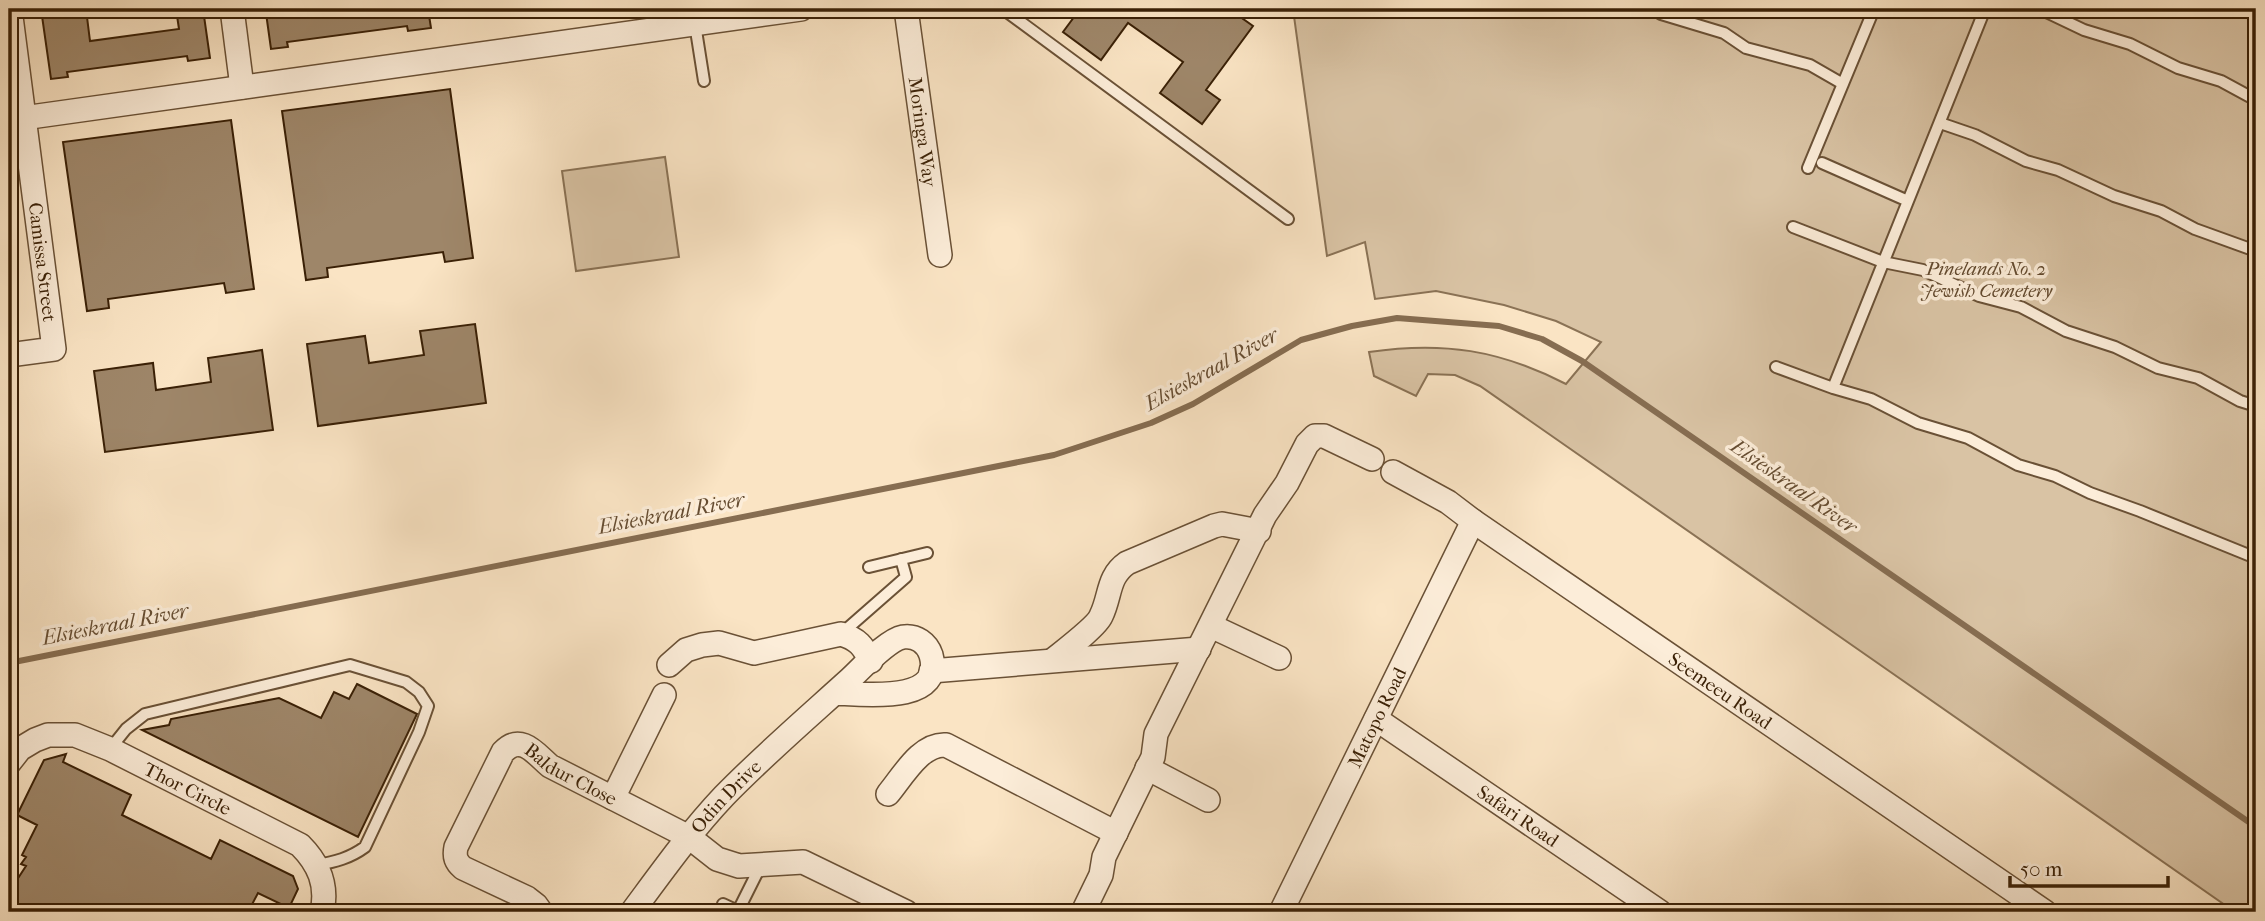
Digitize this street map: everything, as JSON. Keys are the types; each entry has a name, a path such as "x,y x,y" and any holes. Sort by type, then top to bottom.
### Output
{"street":[{"name":"Camissa Street","path":"9,355 54,349 17,119 10,9"},
{"path":"232,9 242,87"},
{"path":"17,119 685,22 802,9"},
{"name":"Moringa Way","path":"906,9 940,255"},
{"path":"1083,912 1101,875 1104,857 1153,757 1156,734 1265,515 1287,483 1307,444 1315,436 1328,437 1372,459"},
{"name":"Seemeeu Road","path":"1393,472 1448,502 2045,912"},
{"name":"Matopo Road","path":"1281,912 1473,521"},
{"path":"1106,656 1101,618 1111,580 1127,564 1222,524 1259,531"},
{"path":"1053,660 1101,618"},
{"path":"1211,626 1279,658"},
{"path":"669,665 686,650 702,645 719,643 754,653 841,635 853,638 863,646 871,661"},
{"name":"Odin Drive","path":"632,912 723,797 757,763 896,640 912,637 923,642 932,662 931,671"},
{"path":"835,693 866,695 907,692 926,682 931,671 1199,649"},
{"path":"613,798 664,695"},
{"name":"Safari Road","path":"1376,719 1661,912"},
{"name":"Thor Circle","path":"11,757 35,740 61,733 75,734 288,838 300,845 317,865"},
{"name":"Baldur Close","path":"541,912 532,901 463,868 454,855 503,752 516,744 532,749 550,766 689,837 717,859 739,866 803,862 898,911"},
{"path":"888,794 928,748 946,745 1116,832"},
{"path":"1147,768 1208,800"},
{"path":"317,865 324,890 322,912"}],"lane":[{"path":"1003,9 1288,219"},
{"path":"1654,9 1661,14 1724,33 1746,48 1810,65 1843,84"},
{"path":"1808,168 1874,9"},
{"path":"1833,388 1985,9"},
{"path":"2040,9 2084,30 2130,44 2178,68 2221,81 2256,100"},
{"path":"685,22 704,81"},
{"path":"1940,123 1976,135 2026,161 2057,170 2114,196 2161,211 2195,229 2256,251"},
{"path":"1822,163 1908,201"},
{"path":"1793,227 1883,262 1923,270 1979,296 2021,307 2066,331 2115,346 2158,368 2198,379 2240,401 2256,406"},
{"path":"1776,366 1871,399 1918,423 1968,439 2018,465 2055,476 2090,493 2256,558"},
{"path":"869,567 927,553"},
{"path":"841,635 906,577 901,559"},
{"path":"110,749 126,729 145,714 350,665 406,682 419,692 428,706 419,732 365,847 353,856 317,865"},
{"path":"723,904 739,912 761,865"}],"green space":[{"name":"Pinelands No. 2 Jewish Cemetery","path":"1293,9 2256,9 2256,912 2235,912 1480,386 1455,375 1428,374 1416,396 1374,376 1369,352 1446,348 1518,363 1566,384 1601,342 1556,321 1504,305 1436,291 1375,299 1365,242 1327,256"},
{"path":"665,157 679,257 576,271 562,171"}],"building":[{"path":"41,9 86,9 90,41 179,29 176,9 203,9 210,58 188,61 187,56 67,72 68,77 51,79"},
{"path":"282,9 299,9 300,12 326,9 428,9 431,28 408,31 407,26 287,42 288,47 271,49 266,13 283,11"},
{"path":"1080,9 1229,9 1253,26 1206,90 1220,100 1202,124 1160,93 1183,62 1128,23 1101,60 1063,32"},
{"path":"450,89 473,258 445,262 443,252 327,268 328,277 306,280 282,111"},
{"path":"231,120 254,289 226,293 224,283 108,299 109,308 87,311 63,142"},
{"path":"475,324 486,403 318,426 307,344 365,336 369,363 424,355 420,331"},
{"path":"262,350 273,430 105,452 94,371 153,363 156,390 211,382 208,358"},
{"path":"357,684 417,714 358,837 142,730 169,725 171,719 279,698 321,718 334,692 349,699"},
{"path":"66,754 63,762 131,795 122,815 211,859 220,840 293,876 298,889 289,908 258,893 248,912 9,912 9,892 26,866 21,864 26,857 22,855 37,825 17,815 44,760"}],"waterway":[{"name":"Elsieskraal River","path":"9,663 1054,455 1151,423 1193,404 1301,340 1352,326 1397,318 1499,326 1542,339 1582,361 2256,827"}]}
